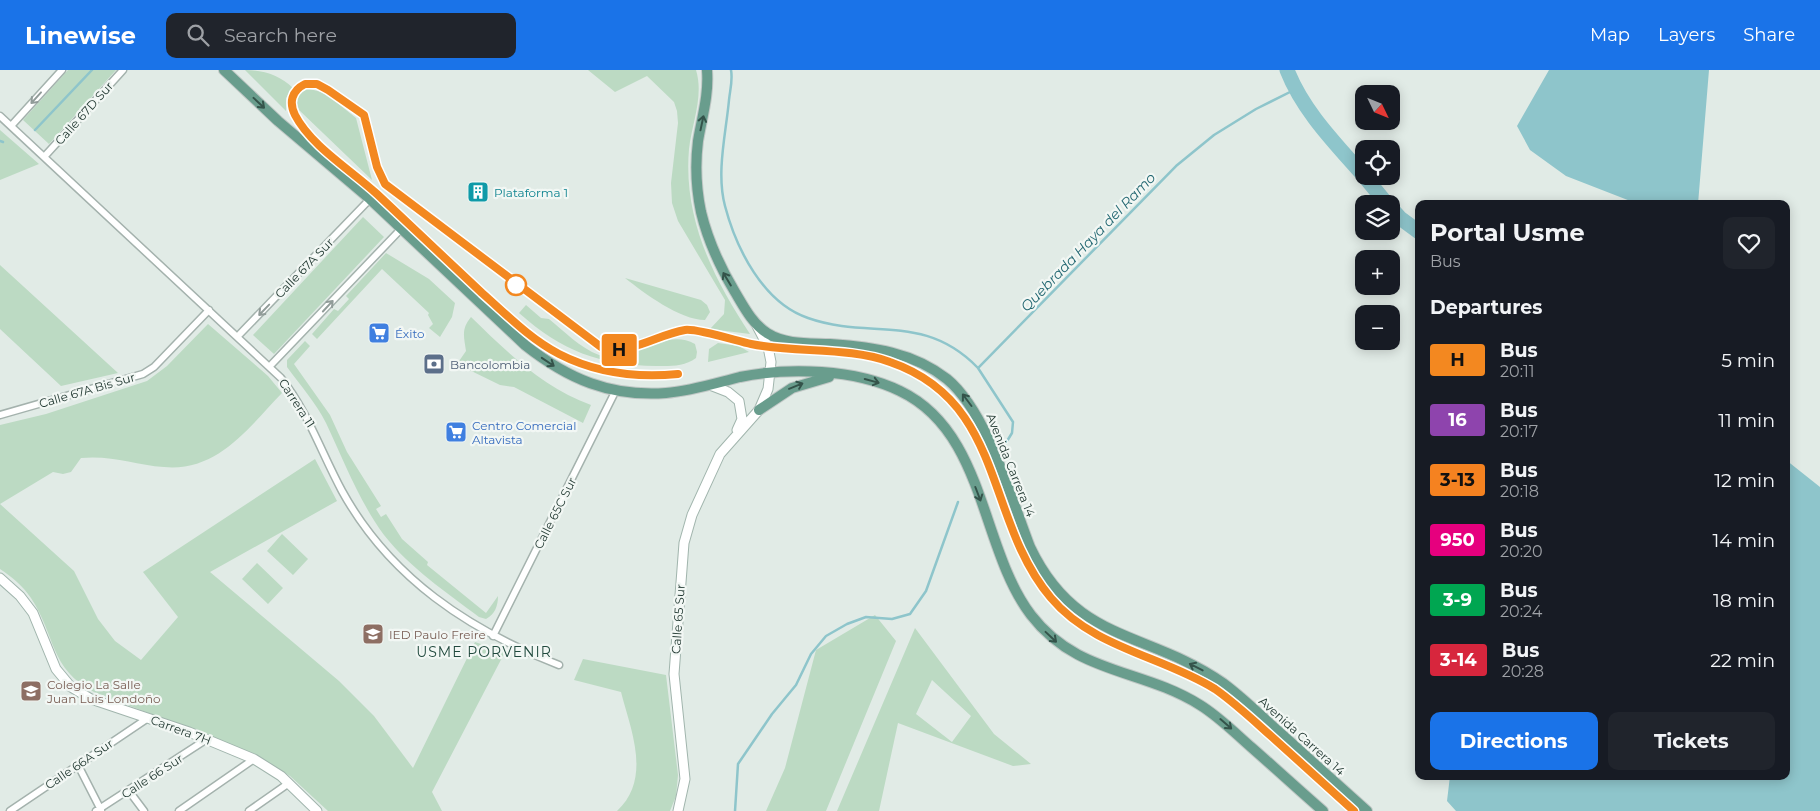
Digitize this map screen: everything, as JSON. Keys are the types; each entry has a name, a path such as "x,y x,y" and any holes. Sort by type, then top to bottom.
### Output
{"main road":[{"path":"224,70 278,121 370,199 543,359 577,379 616,390 666,393 771,372 793,371 869,380 902,392 918,402 941,422 963,457 1016,591 1031,615 1049,635 1082,659 1169,689 1199,704 1223,722 1323,811"},
{"name":"Avenida Carrera 14","path":"707,70 706,105 696,160 698,196 715,256 753,321 769,334 782,340 866,347 899,354 920,362 948,380 959,391 978,417 1034,555 1061,596 1096,623 1180,659 1224,683 1367,811"},
{"path":"759,410 792,388 812,380 839,375"}],"street":[{"path":"11,126 62,70"},
{"name":"Calle 67D Sur","path":"44,157 124,70"},
{"name":"Carrera 11","path":"0,116 270,366 303,408 342,490 381,549 432,597 493,636 560,665"},
{"name":"Calle 67A Sur","path":"238,336 370,199"},
{"path":"270,366 401,228"},
{"name":"Calle 67A Bis Sur","path":"0,415 143,374 154,367 209,310"},
{"name":"Calle 65 Sur","path":"733,437 759,410 768,389 771,372 768,347 753,321"},
{"name":"Calle 65 Sur","path":"678,811 686,779 674,674 682,554 692,515 714,464 733,437 742,419 739,401 728,392 710,385"},
{"name":"Calle 65C Sur","path":"493,636 616,390"},
{"name":"Carrera 7H","path":"0,578 20,596 33,613 56,669 71,687 91,699 207,739 254,759 289,783 314,810"},
{"name":"Calle 66A Sur","path":"10,811 148,718"},
{"name":"Calle 66 Sur","path":"99,810 207,739"},
{"path":"179,811 254,759"},
{"path":"78,766 99,810"},
{"path":"249,811 289,783"},
{"path":"128,792 144,811"}],"green space":[{"path":"68,70 116,70 49,144 23,120"},
{"path":"245,70 271,74 288,83 293,88 286,98 286,111"},
{"path":"588,70 696,70 699,90 689,149 688,174 691,199 703,246 713,269 750,334 710,329 724,314 725,300 678,221 672,203 671,183 678,123 674,102 647,76 615,92"},
{"path":"306,88 325,93 356,118 372,180 299,110 297,103 299,94"},
{"path":"0,130 39,164 0,180"},
{"path":"363,217 384,237 274,354 253,335"},
{"path":"386,253 429,279 455,303 452,317 440,337 429,328 433,324 428,315 429,313 382,269 317,339 312,334 334,309 338,311 349,299 346,296"},
{"path":"0,265 118,373 61,386 0,329"},
{"path":"625,278 701,300 707,305 710,312 705,320 685,316 663,305"},
{"path":"526,305 541,318 549,319 579,344 599,355 623,356 659,343 683,340 695,344 696,358 682,364 666,366 636,365 599,359 566,346 535,326 519,313"},
{"path":"471,317 512,356 541,379 574,398 591,405 583,423 514,387 500,385 457,364 466,351 464,329"},
{"path":"208,324 268,376 282,393 231,445 201,462 183,467 164,467 113,459 81,458 71,472 63,474 53,472 0,504 0,425 46,414 147,381 167,366"},
{"path":"305,341 310,346 294,364 330,415 347,452 381,506 376,509 381,517 386,514 402,539 428,562 427,565 486,613 498,596 492,615 486,619 479,617 429,579 394,547 375,522 359,495 326,423 313,401 287,367 287,360"},
{"path":"718,343 739,346 749,352 708,362 709,349"},
{"path":"315,459 337,501 210,572 339,681 374,716 413,768 475,642 505,652 432,792 442,811 328,811 290,776 255,754 94,692 79,683 61,662 31,598 17,582 0,569 0,504 74,571 98,619 115,641 141,660 178,617 143,572"},
{"path":"282,534 308,559 293,575 267,551"},
{"path":"257,563 283,588 268,604 242,579"},
{"path":"875,615 896,641 826,811 766,811 785,768 816,650"},
{"path":"915,628 994,734 1031,764 1013,766 898,723 879,811 837,811","holes":["932,680 971,716 952,742 916,714"]},
{"path":"583,659 666,675 678,775 676,796 670,811 617,811 628,798 634,784 636,754 633,738 621,692 574,680"}],"water":[{"path":"1549,70 1709,70 1698,200 1628,200 1566,176 1530,150 1517,126"},
{"path":"1790,463 1820,487 1820,811 1456,811 1447,801 1450,780 1790,780"}],"waterway":[{"path":"35,130 92,70"},
{"path":"731,70 732,81 724,139 722,193 736,239 744,256 765,287 792,311 808,318 831,324 917,333 937,340 958,351 978,368"},
{"path":"1287,70 1311,113 1355,166"},
{"name":"Quebrada Haya del Ramo","path":"1004,446 1012,433 1013,422 978,368 1176,166 1214,135 1256,109 1294,90"},
{"path":"1371,185 1380,195"},
{"path":"1400,218 1415,229"},
{"name":"Quebrada Haya del Ramo","path":"735,811 738,764 772,714 796,685 811,654 826,636 847,624 866,617 892,619 910,614 926,591 958,502"}],"bus line":[{"name":"H","path":"678,374 624,375 592,367 569,359 529,334 376,193 306,133 291,104 293,94 305,84 317,84 340,96 364,115 377,167 381,178 390,189 590,341 601,347 612,350 624,350 687,329 768,347 878,358 905,367 930,381 955,403 976,434 1025,558 1041,586 1063,611 1092,632 1178,670 1216,690 1230,700 1354,811"}],"place":[{"name":"Plataforma 1","path":"478,192"},
{"name":"Éxito","path":"379,333"},
{"name":"Bancolombia","path":"434,364"},
{"name":"Centro Comercial Altavista","path":"456,432"},
{"name":"IED Paulo Freire","path":"373,634"},
{"name":"Colegio La Salle Juan Luis Londoño","path":"31,691"}],"district":[{"name":"USME PORVENIR","path":"484,652"}]}
